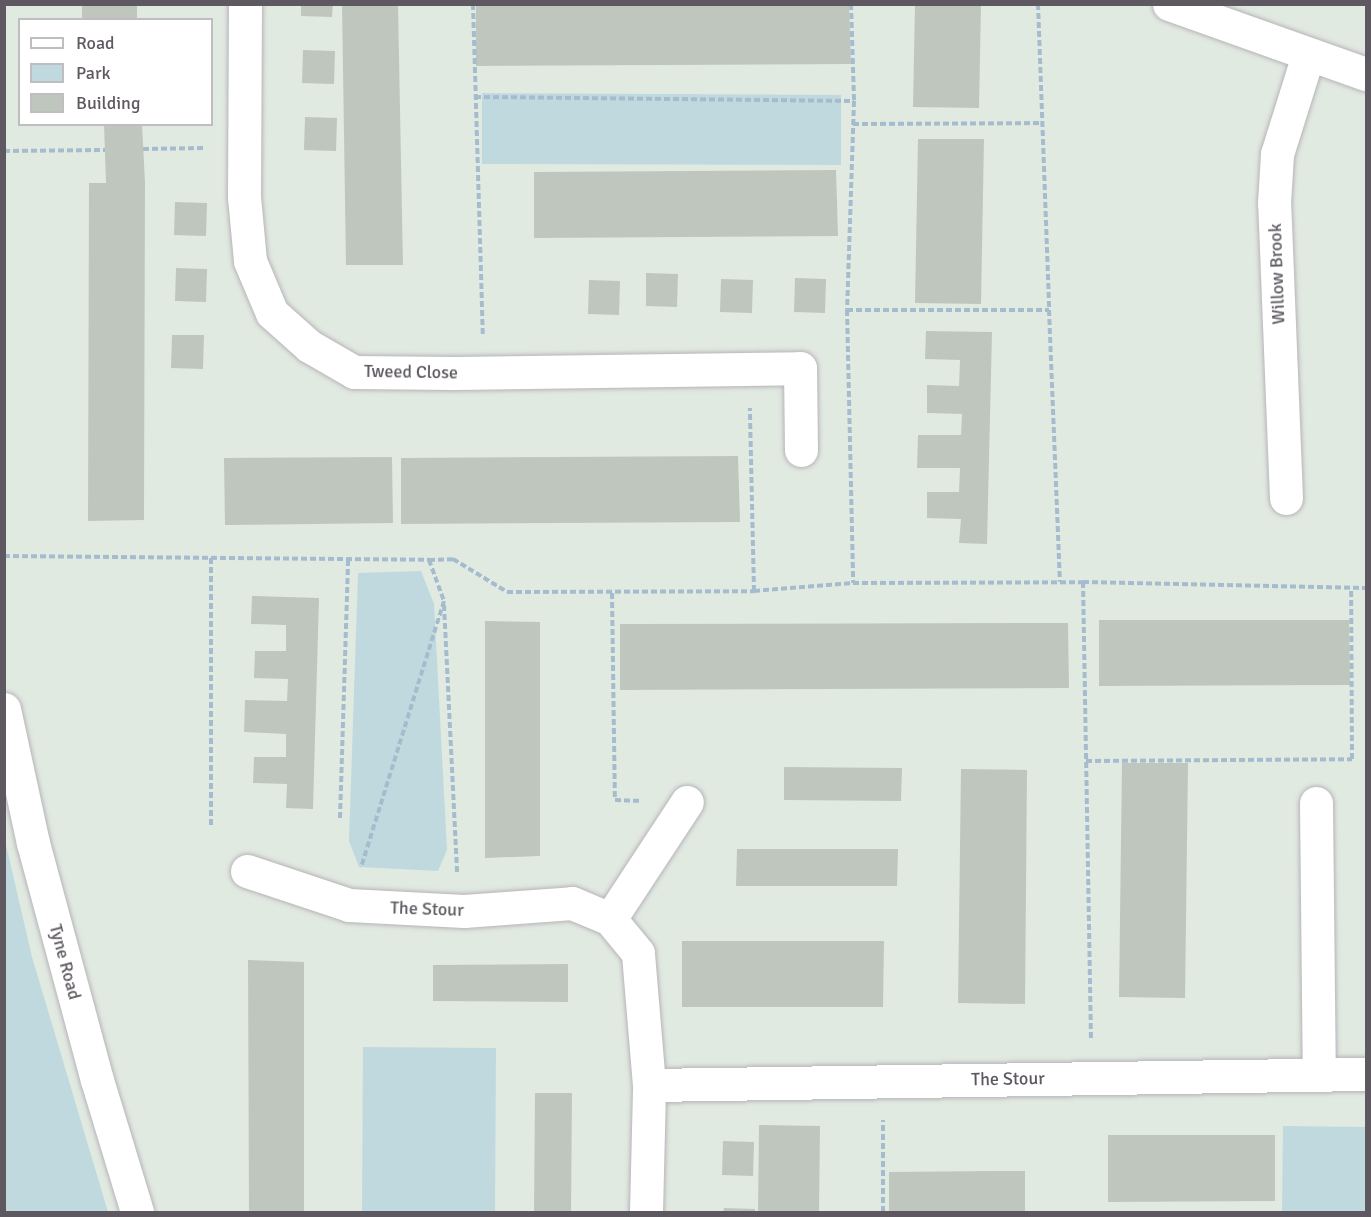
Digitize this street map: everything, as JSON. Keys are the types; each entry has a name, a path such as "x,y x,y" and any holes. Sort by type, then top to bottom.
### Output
{"street":[{"name":"Tweed Close","path":"245,4 244,197 249,261 272,313 309,346 354,372 800,368 801,450"},
{"path":"1169,4 1366,74"},
{"name":"Willow Brook","path":"1286,498 1274,203 1277,154 1308,55"},
{"name":"Tyne Road","path":"4,710 33,843 97,1080 137,1212"},
{"path":"610,919 687,802"},
{"path":"1316,802 1319,1074"},
{"name":"The Stour","path":"247,871 349,905 464,911 572,903 610,919 638,953 649,1085 646,1212"},
{"name":"The Stour","path":"649,1085 1366,1074"}],"path":[{"path":"473,4 484,372"},
{"path":"850,4 854,101 847,310 853,583"},
{"path":"1038,4 1060,582"},
{"path":"475,97 854,101"},
{"path":"853,124 1042,123"},
{"path":"143,149 244,147"},
{"path":"4,152 105,150"},
{"path":"847,310 1049,310"},
{"path":"749,369 754,591"},
{"path":"4,556 453,559 507,592 754,591 853,583 1060,582 1366,588"},
{"path":"210,825 211,557"},
{"path":"340,818 348,560"},
{"path":"429,560 444,601 457,878 464,911"},
{"path":"1083,582 1092,1078"},
{"path":"1086,761 1352,759 1351,588"},
{"path":"612,593 615,800 687,802"},
{"path":"349,905 444,601"},
{"path":"883,1081 883,1212"}],"green space":[{"path":"482,93 841,95 841,165 482,164"},
{"path":"421,571 434,604 447,850 438,871 359,867 349,841 358,573"},
{"path":"4,836 32,957 108,1212 5,1212"},
{"path":"363,1047 496,1048 495,1212 362,1212"},
{"path":"1283,1126 1366,1127 1366,1212 1282,1212"}],"building":[{"path":"82,4 137,4 137,18 82,18"},
{"path":"301,4 333,4 332,17 301,16"},
{"path":"342,4 398,4 403,265 346,265"},
{"path":"476,4 849,4 851,64 476,66"},
{"path":"915,4 981,4 979,108 913,107"},
{"path":"303,50 335,51 334,84 302,83"},
{"path":"305,117 337,118 336,151 304,150"},
{"path":"104,126 142,126 145,183 144,520 88,521 89,183 106,183"},
{"path":"918,139 984,139 981,304 915,303"},
{"path":"836,170 838,236 534,238 534,172"},
{"path":"175,202 207,203 206,236 174,235"},
{"path":"176,268 207,269 206,302 175,301"},
{"path":"646,273 678,274 677,307 646,306"},
{"path":"795,278 826,279 825,313 794,312"},
{"path":"721,279 753,280 752,313 720,312"},
{"path":"589,280 620,281 619,315 588,314"},
{"path":"926,331 992,332 987,544 959,543 961,519 927,518 927,492 959,492 960,468 917,468 918,435 961,435 962,414 927,413 927,385 959,386 960,360 925,359"},
{"path":"172,335 204,335 203,369 171,368"},
{"path":"738,456 740,522 401,524 401,458"},
{"path":"392,457 393,523 225,525 224,458"},
{"path":"252,596 319,598 313,809 286,808 287,784 253,783 254,757 286,757 286,734 244,732 245,700 287,701 288,679 254,678 255,651 286,651 286,625 251,624"},
{"path":"1099,620 1349,620 1350,685 1099,686"},
{"path":"485,621 540,622 540,856 485,858"},
{"path":"1068,623 1069,688 620,690 620,624"},
{"path":"1122,763 1188,763 1185,998 1119,997"},
{"path":"784,767 902,768 901,801 784,800"},
{"path":"961,769 1027,770 1025,1004 958,1003"},
{"path":"737,849 898,849 897,886 736,886"},
{"path":"682,941 884,941 883,1007 682,1007"},
{"path":"248,960 304,962 304,1212 249,1212"},
{"path":"568,964 568,1002 433,1001 433,965"},
{"path":"535,1093 572,1093 571,1212 534,1212"},
{"path":"759,1125 820,1126 819,1212 758,1212"},
{"path":"1108,1135 1275,1135 1275,1201 1108,1202"},
{"path":"723,1141 754,1142 753,1176 722,1175"},
{"path":"1025,1171 1025,1212 889,1212 889,1172"},
{"path":"724,1208 755,1209 755,1212 723,1212"}]}
